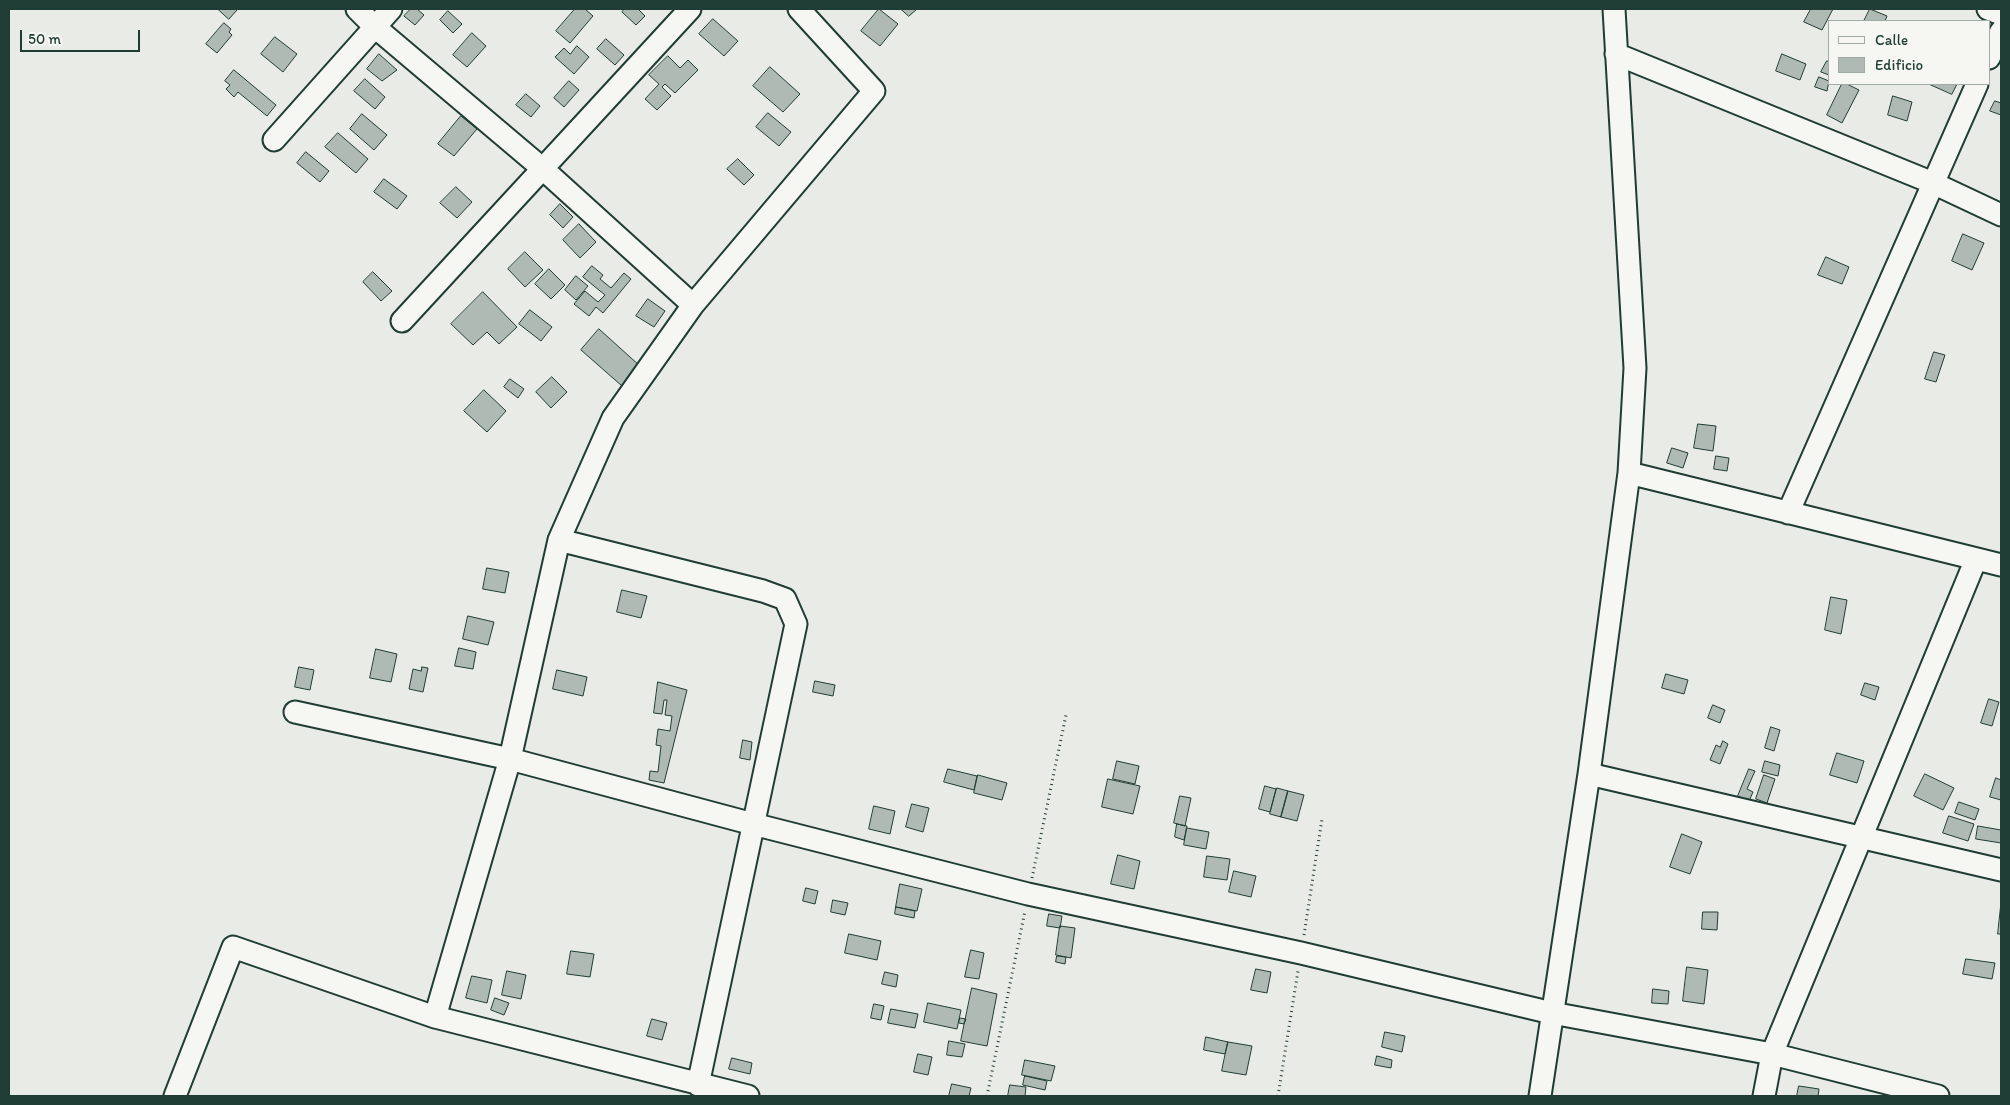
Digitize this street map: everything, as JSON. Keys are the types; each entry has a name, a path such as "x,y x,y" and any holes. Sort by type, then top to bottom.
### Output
{"street":[{"path":"357,9 375,27 543,169 693,305"},
{"path":"274,140 391,9"},
{"path":"402,321 690,9"},
{"path":"435,1017 510,759 559,540 613,418 693,305 874,91 799,9"},
{"path":"1540,1096 1589,774 1629,473 1635,368 1614,9"},
{"path":"1988,9 2001,14"},
{"path":"1990,56 2001,31"},
{"path":"1616,54 1933,183 2001,215"},
{"path":"1788,513 1977,85"},
{"path":"1629,473 2001,566"},
{"path":"559,540 763,591 785,599 796,624 698,1085"},
{"path":"1764,1096 1772,1054 1976,559"},
{"path":"295,712 510,759 753,824 1028,894 1301,953 1552,1013 1772,1054 1938,1096"},
{"path":"1589,774 2001,870"},
{"path":"175,1096 233,947 435,1017 698,1085 748,1096"}],"building":[{"path":"218,9 236,9 237,10 229,19"},
{"path":"411,9 417,9 424,15 415,25 404,16"},
{"path":"575,9 585,9 593,16 570,43 556,31"},
{"path":"625,9 638,9 645,16 636,25 622,12"},
{"path":"879,9 898,24 880,46 861,31"},
{"path":"901,9 917,9 909,16"},
{"path":"1811,9 1833,9 1822,30 1804,22"},
{"path":"1870,9 1887,16 1885,20 1864,20"},
{"path":"448,11 462,24 453,33 440,20"},
{"path":"713,19 738,41 724,56 699,34"},
{"path":"224,23 231,29 229,32 232,35 217,53 206,44"},
{"path":"472,33 486,46 467,67 453,55"},
{"path":"275,37 297,54 283,72 261,54"},
{"path":"606,39 624,55 615,65 597,49"},
{"path":"577,46 589,57 574,74 555,57 564,48 570,54"},
{"path":"379,54 397,70 382,81 367,69"},
{"path":"1782,54 1806,64 1800,80 1776,71"},
{"path":"668,56 680,68 688,60 698,70 675,93 665,84 662,87 671,96 657,110 645,99 659,84 649,75"},
{"path":"1827,61 1828,62 1828,75 1821,72"},
{"path":"770,67 800,94 783,112 753,86"},
{"path":"234,70 276,105 267,116 238,92 234,97 226,89 230,85 225,81"},
{"path":"1819,77 1828,81 1827,91 1815,87"},
{"path":"365,79 385,97 375,109 354,91"},
{"path":"569,81 579,90 564,107 554,98"},
{"path":"1842,85 1849,85 1859,90 1842,123 1827,115"},
{"path":"1931,85 1956,85 1952,94"},
{"path":"526,94 540,106 531,117 516,105"},
{"path":"1893,96 1912,102 1907,121 1888,115"},
{"path":"1995,101 2001,103 2001,115 1990,111"},
{"path":"768,113 791,132 779,146 756,127"},
{"path":"362,114 387,135 374,150 350,129"},
{"path":"461,116 477,129 454,156 438,144"},
{"path":"338,133 368,159 356,173 325,147"},
{"path":"306,152 329,171 320,182 297,163"},
{"path":"738,159 754,175 744,185 727,169"},
{"path":"384,179 407,196 397,209 374,192"},
{"path":"456,187 472,202 457,218 440,203"},
{"path":"560,204 573,217 563,228 550,215"},
{"path":"579,224 596,242 580,258 563,240"},
{"path":"1963,234 1984,243 1972,270 1952,261"},
{"path":"525,252 543,270 525,287 508,269"},
{"path":"1826,257 1849,267 1842,284 1818,275"},
{"path":"592,266 603,275 600,279 611,288 624,273 631,279 603,313 596,307 589,316 574,304 585,291 598,302 605,295 583,277"},
{"path":"549,269 565,285 551,299 535,284"},
{"path":"373,272 392,291 381,301 363,282"},
{"path":"576,276 588,286 576,300 565,290"},
{"path":"483,292 517,327 499,344 487,332 473,345 451,324"},
{"path":"648,299 665,311 654,327 636,316"},
{"path":"530,310 552,327 541,341 519,324"},
{"path":"599,329 640,366 622,386 581,350"},
{"path":"1934,352 1945,355 1936,382 1925,379"},
{"path":"552,377 567,392 551,408 536,392"},
{"path":"510,379 524,389 518,398 504,387"},
{"path":"484,390 506,411 487,432 464,411"},
{"path":"1698,424 1716,426 1713,451 1694,448"},
{"path":"1672,448 1688,453 1683,468 1667,463"},
{"path":"1716,456 1729,458 1727,471 1714,469"},
{"path":"487,568 509,572 505,593 483,589"},
{"path":"622,590 647,596 641,618 617,612"},
{"path":"1831,597 1847,600 1841,634 1825,630"},
{"path":"468,616 494,622 488,645 463,639"},
{"path":"459,648 476,652 473,669 455,666"},
{"path":"376,649 397,654 391,682 370,678"},
{"path":"299,667 314,670 310,690 295,687"},
{"path":"422,667 428,668 423,692 409,689 413,669 421,671"},
{"path":"557,670 587,677 583,696 553,689"},
{"path":"1666,674 1688,680 1684,694 1662,688"},
{"path":"815,681 835,685 833,696 813,692"},
{"path":"658,682 687,690 664,783 649,780 650,771 658,772 661,746 656,745 658,729 670,731 672,716 665,715 667,700 664,700 662,714 654,713"},
{"path":"1865,683 1879,687 1875,700 1861,695"},
{"path":"1989,699 1999,702 1992,726 1981,723"},
{"path":"1713,705 1725,710 1720,723 1708,718"},
{"path":"1771,727 1780,730 1774,751 1765,748"},
{"path":"743,740 752,742 750,760 740,758"},
{"path":"1723,741 1728,744 1720,764 1710,760 1716,745 1720,747"},
{"path":"1837,753 1864,761 1857,783 1830,775"},
{"path":"1117,761 1139,766 1135,784 1113,779"},
{"path":"1765,761 1780,765 1778,776 1762,772"},
{"path":"948,769 977,776 974,790 944,782"},
{"path":"1749,769 1755,771 1747,789 1753,792 1749,801 1738,796"},
{"path":"1925,774 1954,788 1943,810 1914,796"},
{"path":"978,775 1007,783 1002,800 974,793"},
{"path":"1764,775 1775,779 1767,803 1756,799"},
{"path":"1996,778 2001,780 2001,800 1990,797"},
{"path":"1108,779 1140,786 1133,814 1102,807"},
{"path":"1265,786 1276,789 1270,812 1259,809"},
{"path":"1277,788 1288,791 1281,817 1270,814"},
{"path":"1288,791 1304,795 1297,821 1281,817"},
{"path":"1180,796 1191,798 1185,826 1174,823"},
{"path":"1959,802 1979,809 1975,820 1955,813"},
{"path":"912,804 929,808 923,832 906,827"},
{"path":"874,806 895,811 890,834 869,829"},
{"path":"1949,816 1974,824 1968,841 1943,833"},
{"path":"1177,824 1187,826 1184,840 1175,837"},
{"path":"1978,826 2001,830 2001,843 1976,839"},
{"path":"1187,828 1209,832 1206,849 1184,845"},
{"path":"1682,834 1702,842 1690,874 1670,867"},
{"path":"1118,855 1140,861 1134,889 1111,884"},
{"path":"1207,856 1230,859 1227,880 1204,877"},
{"path":"1234,871 1256,876 1251,897 1229,892"},
{"path":"900,884 922,889 917,911 896,907"},
{"path":"806,888 818,891 815,904 803,901"},
{"path":"833,900 848,903 845,915 831,912"},
{"path":"2001,903 2001,934 1998,934"},
{"path":"896,907 915,911 914,918 895,914"},
{"path":"1703,912 1718,912 1717,930 1702,929"},
{"path":"1049,914 1062,916 1060,928 1047,926"},
{"path":"1060,926 1075,928 1071,958 1056,955"},
{"path":"849,934 881,941 877,960 845,953"},
{"path":"971,950 984,953 979,979 965,977"},
{"path":"571,951 594,954 590,977 567,974"},
{"path":"1057,956 1066,957 1065,964 1056,962"},
{"path":"1966,959 1995,963 1992,979 1963,974"},
{"path":"1687,967 1708,970 1704,1004 1683,1001"},
{"path":"1256,969 1271,972 1267,993 1251,990"},
{"path":"507,971 526,975 521,999 502,995"},
{"path":"885,972 898,975 896,987 882,984"},
{"path":"472,976 492,980 487,1003 466,998"},
{"path":"972,988 997,994 987,1046 961,1041"},
{"path":"1653,989 1669,991 1668,1004 1652,1003"},
{"path":"495,998 509,1003 504,1015 491,1010"},
{"path":"928,1003 961,1010 957,1029 924,1022"},
{"path":"874,1004 884,1006 881,1020 871,1018"},
{"path":"891,1009 918,1014 915,1028 888,1023"},
{"path":"960,1018 966,1019 964,1024 959,1023"},
{"path":"652,1019 667,1023 662,1040 647,1036"},
{"path":"1385,1032 1405,1036 1402,1052 1382,1047"},
{"path":"1206,1037 1228,1042 1225,1054 1204,1050"},
{"path":"949,1041 965,1044 962,1057 947,1055"},
{"path":"1228,1042 1252,1046 1246,1075 1222,1071"},
{"path":"918,1054 932,1057 928,1075 914,1072"},
{"path":"1377,1056 1392,1060 1391,1068 1375,1065"},
{"path":"732,1058 752,1063 750,1074 729,1069"},
{"path":"1025,1060 1055,1066 1051,1081 1022,1075"},
{"path":"1025,1076 1047,1081 1045,1090 1023,1085"},
{"path":"952,1084 971,1088 969,1096 949,1096"},
{"path":"1010,1085 1026,1087 1025,1096 1008,1096"},
{"path":"1799,1086 1819,1089 1818,1096 1797,1096"}]}
